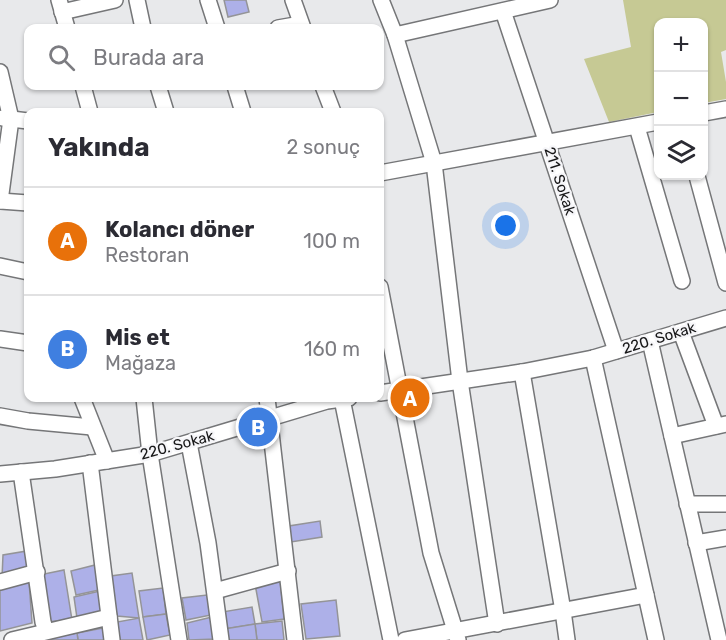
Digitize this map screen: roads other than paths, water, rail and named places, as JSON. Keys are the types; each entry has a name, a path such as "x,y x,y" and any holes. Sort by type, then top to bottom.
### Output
{"street":[{"path":"66,24 61,6 115,0"},
{"path":"136,0 142,24"},
{"path":"207,0 216,24"},
{"path":"292,0 301,24"},
{"path":"381,0 395,35 434,163 460,381 497,624"},
{"path":"395,35 540,1"},
{"name":"211. Sokak","path":"503,11 616,351"},
{"path":"0,72 6,119 0,201 24,203"},
{"path":"84,90 89,108"},
{"path":"159,90 165,108"},
{"path":"236,90 242,108"},
{"path":"325,90 332,108"},
{"path":"708,113 726,109"},
{"path":"6,119 24,121"},
{"path":"384,172 654,123"},
{"path":"637,127 682,281"},
{"path":"698,180 726,283"},
{"path":"0,266 24,271"},
{"path":"384,309 431,553 457,636"},
{"name":"220. Sokak","path":"384,392 522,372 594,358 726,318"},
{"path":"672,436 721,425 681,332"},
{"path":"0,339 24,342"},
{"path":"650,341 696,543 719,611 719,640"},
{"path":"594,358 656,640"},
{"path":"522,372 567,640"},
{"path":"84,402 107,461"},
{"path":"144,402 150,454 179,640"},
{"path":"268,402 295,640"},
{"name":"220. Sokak","path":"0,474 90,464 150,454 326,402"},
{"path":"337,402 391,640"},
{"path":"0,416 93,427"},
{"path":"189,443 215,591 221,640"},
{"path":"90,464 112,640"},
{"path":"21,472 46,631"},
{"path":"687,504 726,504"},
{"path":"696,543 726,538"},
{"path":"215,591 288,571"},
{"path":"0,582 37,572"},
{"path":"405,640 457,636 497,624 646,595"},
{"path":"12,640 109,617"}],"place":[{"name":"Kolancı döner","path":"410,398"},
{"name":"Mis et","path":"258,427"}]}
